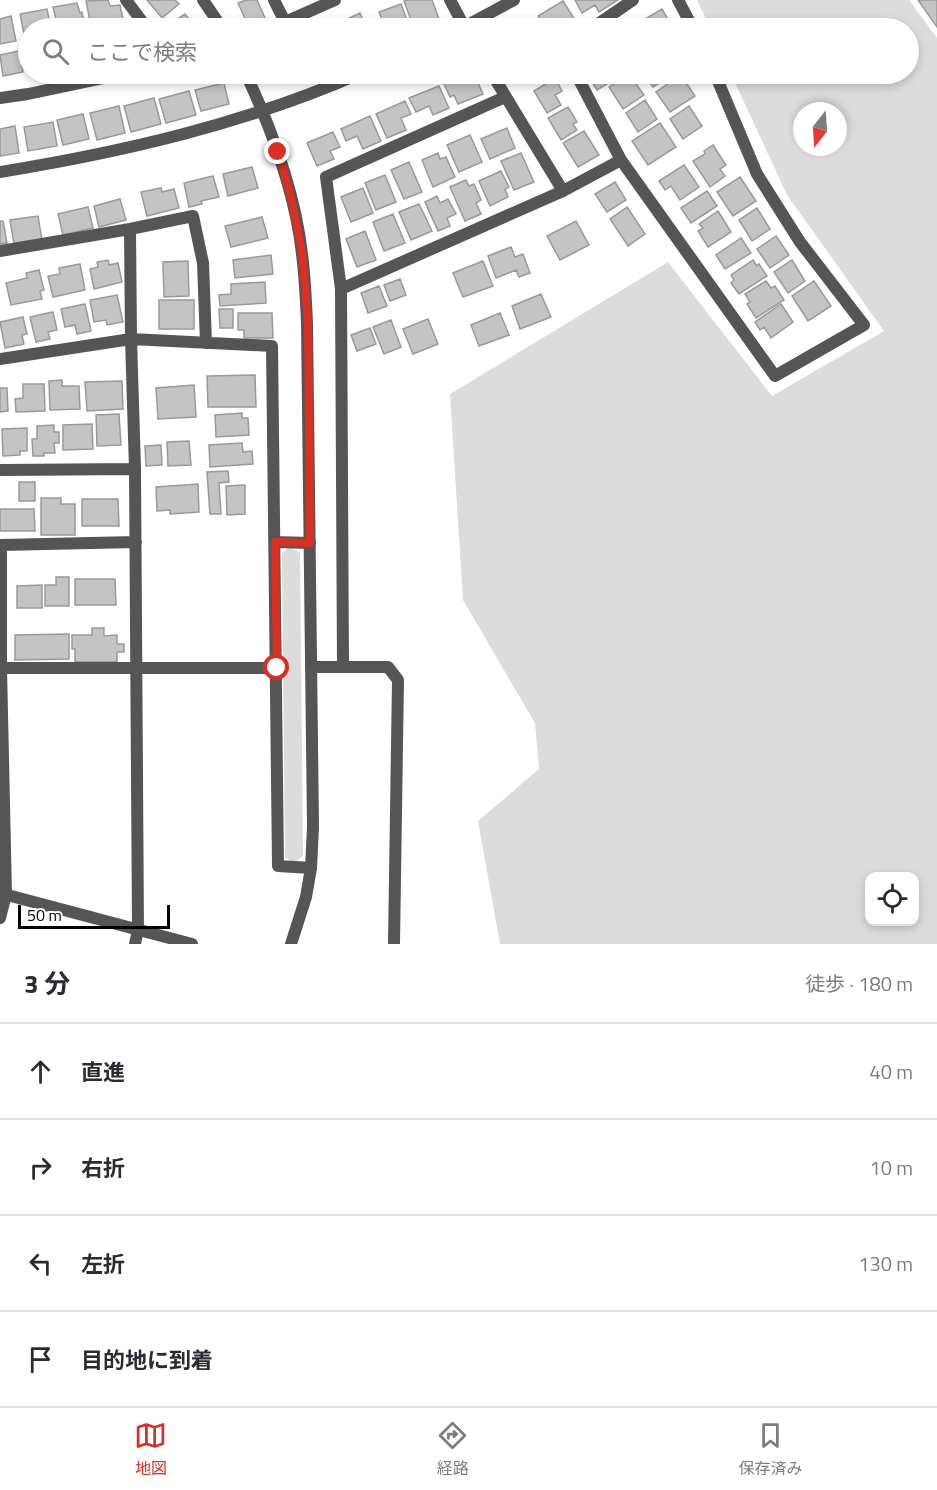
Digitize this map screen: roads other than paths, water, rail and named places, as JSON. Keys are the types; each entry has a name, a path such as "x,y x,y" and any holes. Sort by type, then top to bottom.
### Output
{"street":[{"path":"126,0 140,18"},
{"path":"203,0 215,18"},
{"path":"274,0 283,18"},
{"path":"294,18 335,0"},
{"path":"450,0 459,18"},
{"path":"482,18 514,0"},
{"path":"607,18 633,0"},
{"path":"678,0 688,18"},
{"path":"0,98 75,84"},
{"path":"250,84 278,152 291,197 302,252 308,323 313,827 311,868 306,897 291,944"},
{"path":"0,172 85,158 219,125 333,84"},
{"path":"498,84 563,191"},
{"path":"581,84 621,160 775,376 864,325 800,242 757,174 719,84"},
{"path":"343,666 341,289 326,177 506,97"},
{"path":"341,289 563,191 621,160"},
{"path":"0,251 193,216 203,263 206,343"},
{"path":"130,229 137,669 138,930 135,944"},
{"path":"0,359 131,339 272,346 278,866 311,868"},
{"path":"0,470 135,469"},
{"path":"0,918 3,894 1,545 136,542"},
{"path":"275,542 310,543"},
{"path":"311,667 388,667 398,680 394,944"},
{"path":"1,668 277,668"},
{"path":"3,894 192,944"}]}
